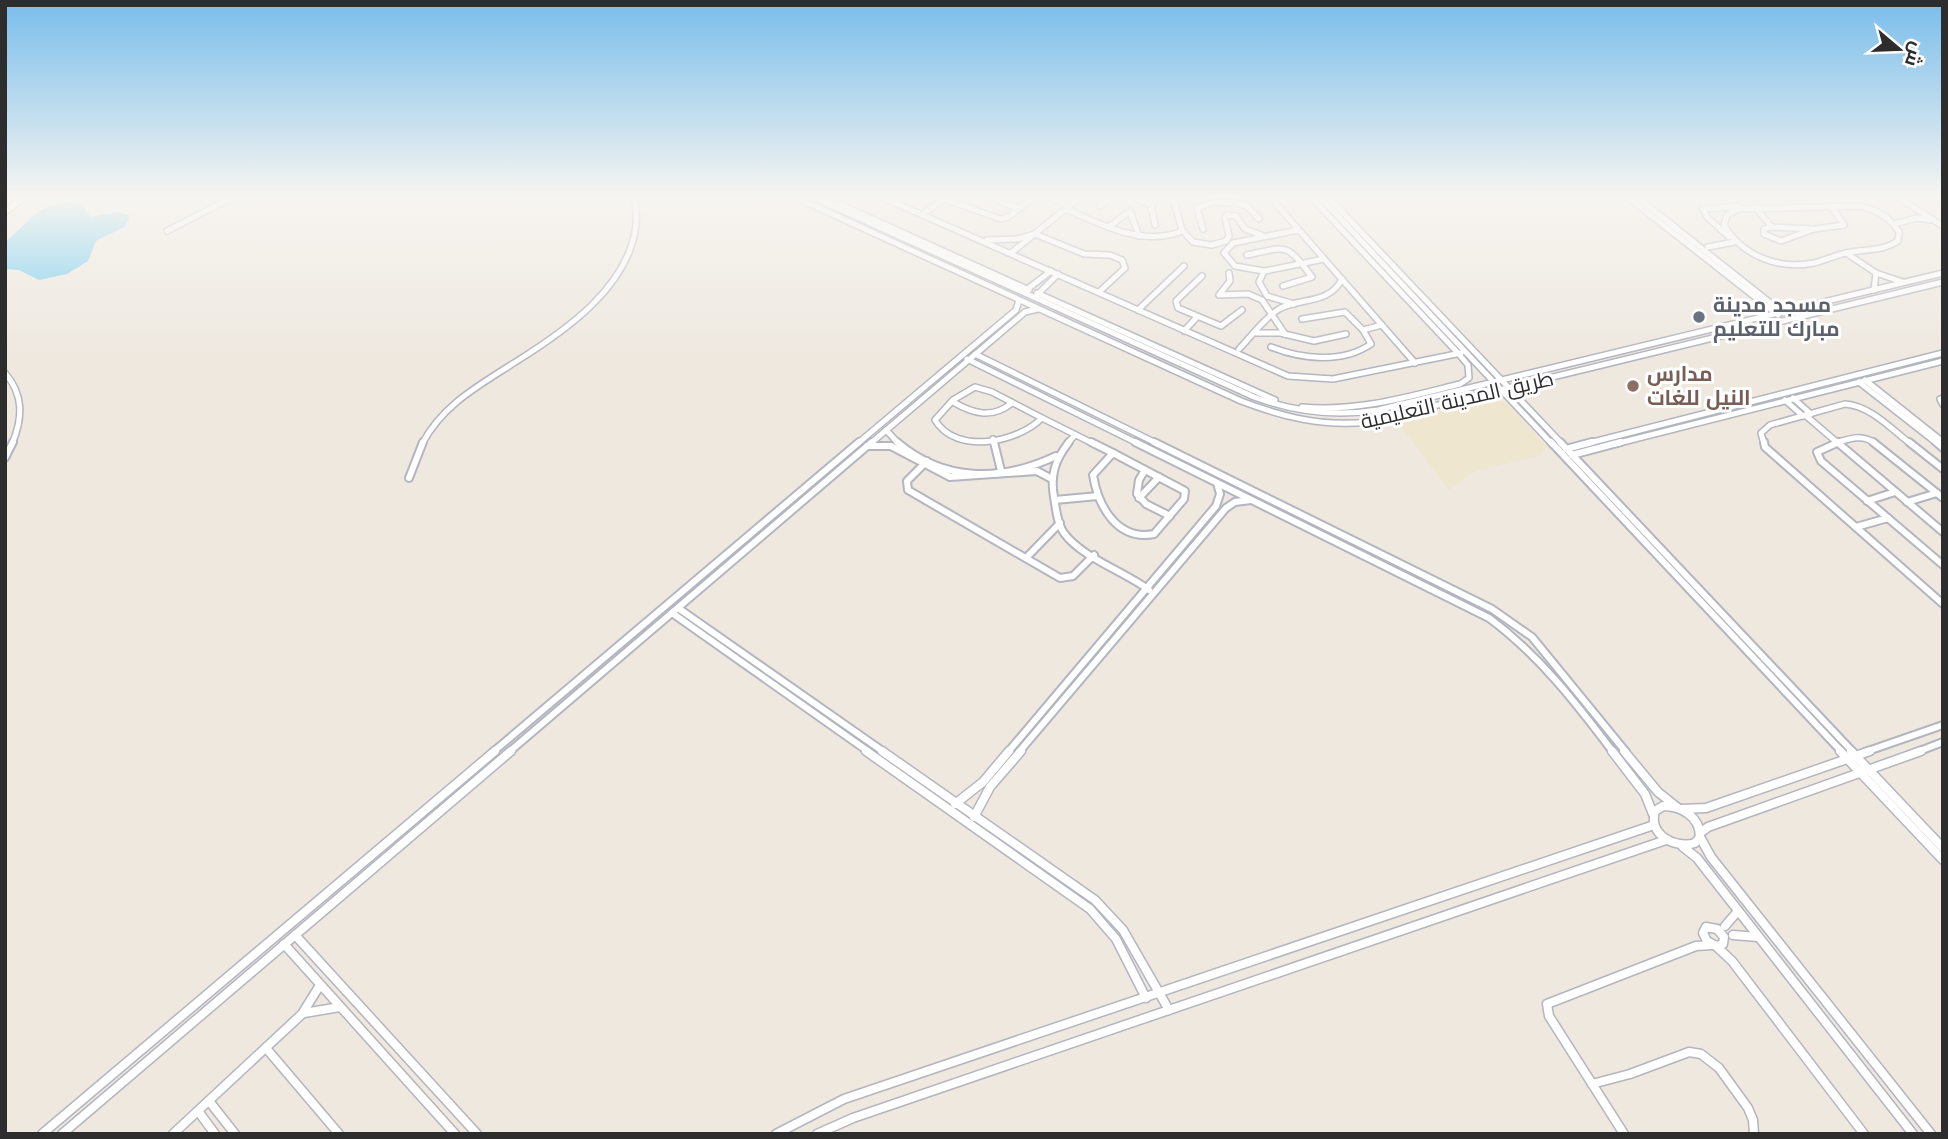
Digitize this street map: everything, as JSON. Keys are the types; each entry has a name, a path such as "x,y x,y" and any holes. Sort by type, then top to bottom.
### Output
{"street":[{"path":"409,478 423,440 452,404 557,334 603,291 628,251"},
{"name":"طريق المدينة التعليمية","path":"912,251 1261,409 1325,424 1368,422 1707,342 1943,282"},
{"name":"طريق المدينة التعليمية","path":"933,251 1266,402 1319,414 1357,414 1778,315 1943,273"},
{"path":"943,251 1029,290"},
{"path":"1007,251 1287,376 1333,379 1464,350"},
{"path":"1077,251 1110,255 1124,261 1125,268 1099,292"},
{"path":"1225,251 1228,262 1242,269 1265,271 1324,259"},
{"path":"1247,255 1267,251"},
{"path":"1283,286 1311,278 1312,274 1291,251"},
{"path":"1317,251 1415,362"},
{"path":"1365,251 1497,381 1943,860"},
{"path":"1371,251 1464,350"},
{"path":"1058,274 1036,296 1261,395 1306,408 1358,408 1460,384 1468,379 1469,369 1464,350 1376,251"},
{"path":"1697,251 1778,315"},
{"path":"1704,251 1773,306 1788,312"},
{"path":"1750,251 1758,256 1791,264 1809,264 1855,251"},
{"path":"1846,253 1876,273 1905,282"},
{"path":"940,264 948,258"},
{"path":"1138,310 1184,266"},
{"path":"1020,291 1029,290 1051,271"},
{"path":"1265,271 1259,282 1262,292 1276,301 1294,304"},
{"path":"1229,273 1230,281 1219,295 1244,294 1255,296 1267,303 1285,334"},
{"path":"1874,290 1876,273"},
{"path":"1202,276 1176,303 1178,308 1215,325 1224,325 1242,310"},
{"path":"1239,349 1273,313 1294,304 1329,295 1338,288 1342,279"},
{"path":"865,444 886,430 968,357 1016,310 1019,300"},
{"path":"42,1134 968,357 1026,311 1038,309"},
{"path":"1271,347 1297,356 1323,358 1369,347 1371,341 1363,330 1349,315 1342,312 1302,319"},
{"path":"1184,331 1197,317"},
{"path":"1363,330 1382,325"},
{"path":"1107,340 1113,333"},
{"path":"1254,334 1285,334 1314,341 1346,334"},
{"path":"1698,334 1707,342"},
{"path":"1618,352 1627,360"},
{"path":"1572,455 1793,398 1943,353"},
{"path":"968,357 1489,618 1521,641 1645,794 1653,814 1654,825 1666,840 1683,847 1697,858 1913,1134"},
{"path":"968,357 1338,533 1492,609 1519,626 1532,637 1658,792 1695,820 1711,857 1931,1134"},
{"path":"1566,449 1859,379 1941,363"},
{"path":"5,458 19,427 22,407 18,389 6,375"},
{"path":"1859,379 1943,442"},
{"path":"1859,379 1943,449"},
{"path":"1042,418 1024,433 993,439 962,440 937,426 935,417 970,387 977,387 1013,403 1075,435 1113,453 1183,489 1185,494 1154,534 1137,535 1108,520 1093,475 1113,453"},
{"path":"1505,390 1572,455 1943,848"},
{"path":"1793,398 1807,415 1838,443 1943,532"},
{"path":"1943,398 1940,399 1943,405"},
{"path":"1784,400 1807,415"},
{"path":"953,402 982,415 999,413 1013,403"},
{"path":"1943,469 1863,408 1845,404 1764,428 1761,440 1765,447 1943,604"},
{"path":"886,430 894,443 925,463"},
{"path":"1075,435 1059,454 1050,478 1060,523 1070,540 1153,587"},
{"path":"1940,496 1873,441 1856,437 1818,450 1818,458 1943,565"},
{"path":"993,439 1001,472"},
{"path":"865,444 891,446 950,477 1037,471 1050,478"},
{"path":"1001,472 1035,466 1059,454"},
{"path":"925,463 907,481 908,490 1064,579 1073,576 1094,555"},
{"path":"1145,470 1136,484 1139,498 1170,516"},
{"path":"1139,498 1159,477"},
{"path":"969,825 990,787 1216,506 1220,494 1217,483"},
{"path":"1867,501 1895,492"},
{"path":"1055,500 1098,496"},
{"path":"1907,502 1940,496"},
{"path":"948,810 983,782 1153,587 1226,508 1235,502 1253,500"},
{"path":"1856,527 1888,518"},
{"path":"1026,558 1060,523"},
{"path":"1333,541 1338,533"},
{"path":"62,1134 675,610 714,572"},
{"path":"675,610 975,816 1102,907 1123,930 1169,1010"},
{"path":"675,610 948,810 1097,915 1121,945 1146,998"},
{"path":"531,721 538,727"},
{"path":"1653,814 1662,806 1680,809 1706,808 1943,725"},
{"path":"1683,847 1696,844 1708,827 1860,772 1870,771 1943,742"},
{"path":"776,1134 844,1099 1654,825"},
{"path":"817,1134 853,1118 1666,840"},
{"path":"1624,1134 1549,1016 1547,1004 1722,936 1738,911"},
{"path":"1696,946 1706,927 1722,936 1732,961 1864,1134"},
{"path":"295,935 477,1134"},
{"path":"1703,935 1759,937"},
{"path":"284,944 455,1134"},
{"path":"173,1134 302,1014 320,985"},
{"path":"302,1014 340,1007"},
{"path":"266,1048 340,1134"},
{"path":"1592,1084 1640,1071 1683,1054 1701,1054 1719,1068 1748,1108 1754,1120 1754,1134"},
{"path":"209,1101 235,1134"},
{"path":"205,1121 216,1110"},
{"path":"198,1111 215,1134"}],"shaded area":[{"path":"1494,399 1507,403 1547,447 1539,456 1475,471 1449,490 1398,423"}],"water":[{"path":"5,251 92,251 88,261 67,274 39,280 19,270 5,269"}],"place":[{"name":"مسجد مدينة مبارك للتعليم","path":"1699,317"},
{"name":"مدارس النيل للغات","path":"1633,386"}]}
